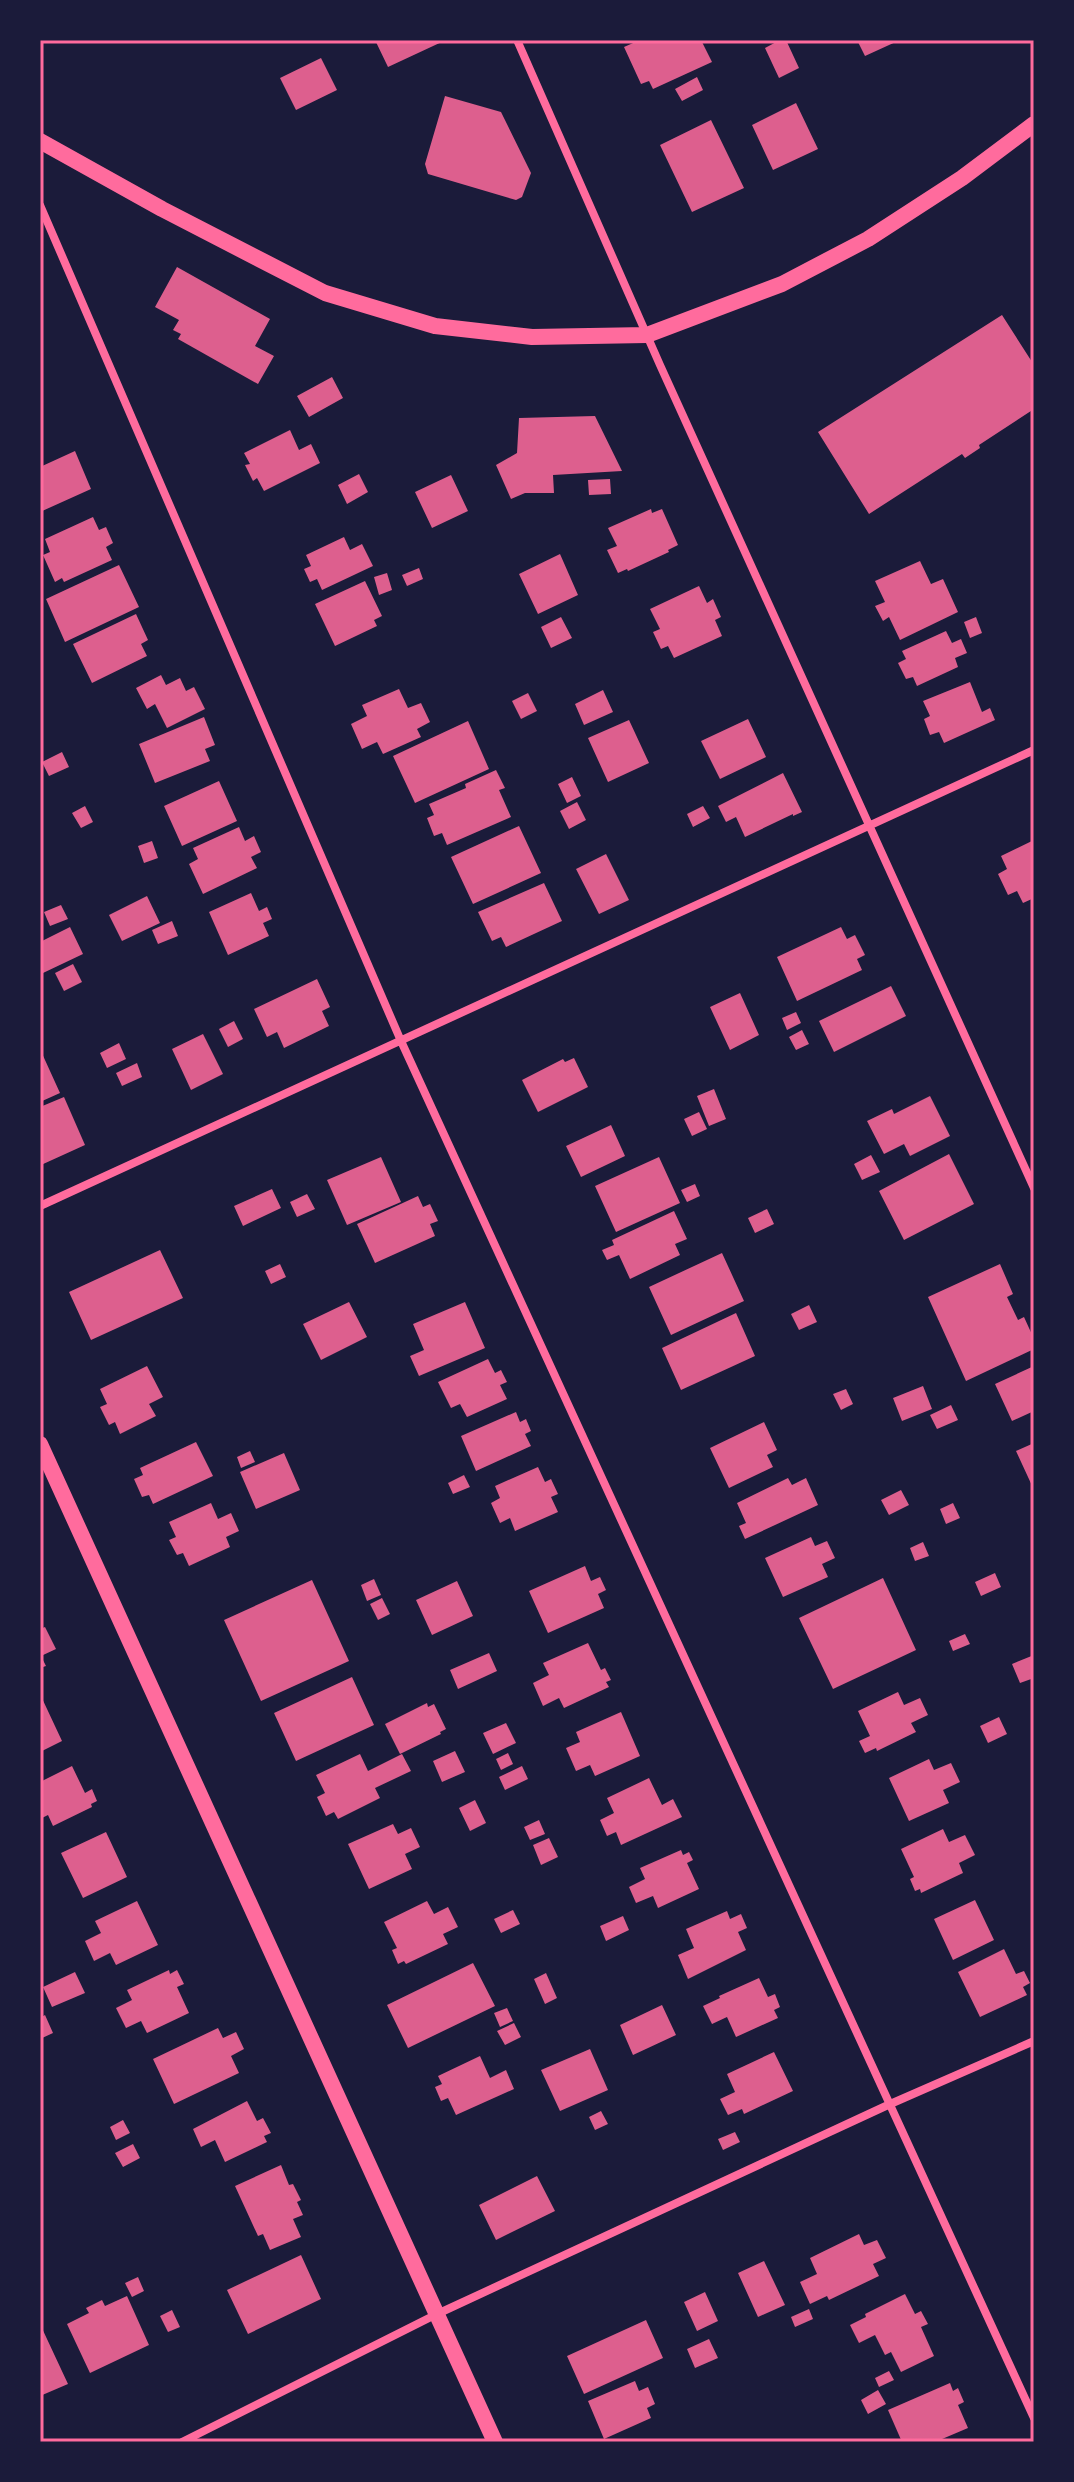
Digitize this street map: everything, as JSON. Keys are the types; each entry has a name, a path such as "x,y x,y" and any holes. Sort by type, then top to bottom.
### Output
{"main road":[{"path":"40,141 162,209 325,293 435,326 532,337 647,335 782,284 868,239 962,178 1034,124"},
{"path":"40,1444 495,2442"}],"street":[{"path":"517,40 868,826 1034,1188"},
{"path":"40,205 401,1041 1034,2418"},
{"path":"40,1206 1034,750"},
{"path":"182,2442 435,2315 888,2105 1034,2041"}],"building":[{"path":"375,40 446,40 388,67"},
{"path":"640,40 701,40 712,62 653,89 649,81 641,84 624,47"},
{"path":"786,40 799,68 779,78 765,48"},
{"path":"857,40 900,40 865,56"},
{"path":"321,58 337,90 296,110 280,78"},
{"path":"697,77 703,90 682,101 675,89"},
{"path":"445,96 501,112 531,173 522,197 516,200 428,174 425,164"},
{"path":"796,103 818,149 773,170 752,125"},
{"path":"711,120 744,188 692,212 660,145"},
{"path":"177,267 270,319 255,346 274,356 258,384 178,339 181,334 173,330 179,320 155,307"},
{"path":"1002,315 1034,365 1034,409 979,445 980,448 965,458 962,454 869,514 818,432"},
{"path":"332,377 343,398 309,417 297,396"},
{"path":"595,416 622,471 553,475 554,493 525,493 511,499 496,465 517,453 519,418"},
{"path":"290,430 299,450 311,444 320,463 264,491 257,478 253,481 245,465 250,464 244,453"},
{"path":"75,451 91,489 40,512 40,467"},
{"path":"359,474 368,492 347,504 338,485"},
{"path":"451,475 468,511 432,528 415,492"},
{"path":"610,479 611,494 589,495 588,480"},
{"path":"651,509 652,513 662,509 678,545 669,552 618,573 607,550 617,546 608,528"},
{"path":"93,517 99,530 106,527 113,543 106,547 112,560 64,582 62,578 55,582 43,555 50,552 45,539"},
{"path":"344,537 350,550 362,544 373,566 322,590 317,579 310,582 304,569 311,566 306,555"},
{"path":"560,554 578,595 538,614 519,574"},
{"path":"920,561 931,584 943,579 958,612 900,640 889,617 883,621 875,606 885,602 875,581"},
{"path":"119,565 139,607 65,642 46,599"},
{"path":"419,568 423,579 407,586 402,575"},
{"path":"387,573 392,590 379,595 374,577"},
{"path":"365,581 382,616 374,620 377,626 335,646 315,604"},
{"path":"699,586 707,603 713,599 721,617 715,620 722,636 674,658 668,646 661,649 653,632 660,629 650,609"},
{"path":"136,614 148,640 141,644 147,656 92,683 73,644"},
{"path":"561,617 572,638 551,648 541,627"},
{"path":"976,617 982,633 970,638 964,622"},
{"path":"946,631 952,643 961,639 967,653 955,658 958,667 917,686 913,677 906,679 898,663 906,659 902,651"},
{"path":"161,675 166,685 180,678 186,691 194,687 205,709 167,728 155,704 147,709 136,688"},
{"path":"970,682 982,712 990,708 995,720 944,743 939,732 930,735 924,719 930,716 923,701"},
{"path":"399,689 408,708 421,703 430,722 417,729 421,737 383,754 377,742 362,749 351,724 367,716 362,705"},
{"path":"603,690 613,712 584,725 575,704"},
{"path":"528,693 537,711 521,719 512,701"},
{"path":"204,717 215,745 205,749 210,761 155,783 139,744"},
{"path":"748,719 766,757 720,779 701,741"},
{"path":"629,720 649,763 608,782 588,738"},
{"path":"468,721 489,769 415,803 393,756"},
{"path":"62,752 69,767 49,776 42,762"},
{"path":"496,770 505,788 499,790 511,817 447,845 442,833 434,836 427,818 434,815 429,804 466,788 465,784"},
{"path":"783,773 802,812 745,837 736,817 726,822 718,806"},
{"path":"572,777 581,796 567,803 558,784"},
{"path":"219,781 237,821 182,846 164,806"},
{"path":"577,802 586,820 569,829 560,811"},
{"path":"85,806 93,822 81,828 72,813"},
{"path":"703,806 710,818 693,827 687,814"},
{"path":"519,826 541,873 473,904 451,857"},
{"path":"239,827 245,841 254,836 261,852 251,857 257,868 203,894 189,864 198,859 193,848"},
{"path":"1034,840 1034,898 1023,903 1017,891 1008,895 998,874 1007,869 1001,856"},
{"path":"152,841 158,858 144,863 138,846"},
{"path":"606,854 629,900 599,914 576,869"},
{"path":"544,883 562,921 506,947 501,937 492,941 478,912"},
{"path":"251,893 259,911 267,907 272,919 263,923 269,936 228,955 209,912"},
{"path":"147,896 160,923 122,941 109,915"},
{"path":"61,905 68,919 50,926 44,912"},
{"path":"172,921 178,936 158,944 152,930"},
{"path":"70,927 83,954 43,973 40,942"},
{"path":"841,927 847,939 855,935 865,955 857,959 862,970 797,1001 777,957"},
{"path":"73,964 82,982 64,991 55,973"},
{"path":"317,979 330,1007 322,1011 329,1026 284,1048 277,1032 267,1037 254,1009"},
{"path":"891,986 906,1016 834,1052 819,1021"},
{"path":"740,993 759,1035 730,1050 710,1007"},
{"path":"796,1012 801,1023 787,1030 782,1018"},
{"path":"234,1021 243,1039 228,1047 219,1029"},
{"path":"802,1030 809,1044 796,1050 789,1037"},
{"path":"203,1034 223,1074 191,1090 172,1049"},
{"path":"119,1043 126,1059 107,1068 100,1053"},
{"path":"40,1049 60,1093 40,1102"},
{"path":"574,1058 588,1087 538,1112 522,1080 563,1059 565,1062"},
{"path":"137,1063 142,1077 122,1086 116,1073"},
{"path":"714,1089 726,1119 709,1126 697,1096"},
{"path":"930,1096 950,1136 910,1156 904,1144 884,1154 867,1121 892,1109 894,1114"},
{"path":"64,1097 85,1145 41,1165 40,1107"},
{"path":"699,1112 707,1129 692,1136 684,1119"},
{"path":"611,1125 625,1156 581,1177 566,1146"},
{"path":"949,1154 974,1204 904,1240 879,1191"},
{"path":"871,1155 880,1172 862,1180 854,1164"},
{"path":"381,1157 401,1202 347,1225 327,1180"},
{"path":"659,1157 680,1203 616,1232 595,1186"},
{"path":"695,1184 700,1196 687,1202 681,1190"},
{"path":"272,1189 281,1208 243,1226 234,1206"},
{"path":"307,1194 315,1209 297,1217 290,1202"},
{"path":"418,1196 423,1207 430,1204 438,1221 430,1224 435,1236 375,1263 357,1224"},
{"path":"767,1209 774,1224 755,1233 748,1218"},
{"path":"674,1211 687,1239 675,1244 680,1255 630,1279 619,1255 607,1260 602,1250 614,1245 612,1240"},
{"path":"160,1250 183,1298 91,1340 69,1292"},
{"path":"722,1253 744,1301 671,1335 649,1287"},
{"path":"280,1264 286,1277 271,1284 265,1271"},
{"path":"1000,1264 1013,1294 1007,1297 1018,1320 1024,1317 1034,1339 1034,1349 966,1381 928,1297"},
{"path":"349,1302 367,1337 321,1360 303,1324"},
{"path":"465,1302 485,1348 419,1376 410,1356 424,1350 413,1324"},
{"path":"809,1305 817,1322 799,1330 791,1314"},
{"path":"736,1313 755,1356 681,1390 662,1348"},
{"path":"488,1359 495,1373 501,1370 507,1382 500,1385 507,1399 467,1417 460,1404 451,1408 438,1382"},
{"path":"147,1366 163,1397 149,1404 156,1416 120,1434 115,1422 109,1425 100,1407 107,1404 100,1389"},
{"path":"1034,1366 1034,1411 1012,1421 995,1384"},
{"path":"923,1386 932,1409 902,1421 893,1398"},
{"path":"846,1389 853,1404 841,1410 833,1394"},
{"path":"951,1405 958,1420 937,1429 930,1415"},
{"path":"516,1412 520,1422 526,1419 531,1431 525,1434 531,1446 476,1471 461,1436"},
{"path":"764,1422 777,1450 767,1455 773,1467 729,1488 710,1448"},
{"path":"196,1442 213,1476 153,1504 149,1495 142,1497 134,1479 143,1475 140,1468"},
{"path":"1034,1443 1034,1490 1016,1451"},
{"path":"250,1451 255,1462 241,1468 237,1457"},
{"path":"284,1453 300,1490 256,1509 240,1472"},
{"path":"538,1467 545,1482 551,1479 558,1494 551,1497 558,1512 515,1531 510,1518 500,1523 491,1503 500,1498 495,1486"},
{"path":"464,1475 470,1487 453,1494 448,1483"},
{"path":"788,1478 792,1485 806,1478 818,1505 745,1539 739,1526 746,1523 737,1503"},
{"path":"901,1490 909,1505 889,1515 881,1500"},
{"path":"211,1503 218,1519 231,1513 239,1531 226,1537 230,1547 189,1566 183,1553 177,1555 169,1540 176,1537 169,1522"},
{"path":"953,1503 960,1518 946,1524 940,1509"},
{"path":"811,1537 815,1546 827,1541 835,1558 822,1564 828,1577 783,1597 765,1558"},
{"path":"923,1542 929,1556 915,1561 910,1548"},
{"path":"585,1566 591,1581 600,1577 606,1590 598,1594 604,1608 548,1633 529,1591"},
{"path":"995,1573 1001,1587 981,1596 975,1582"},
{"path":"883,1578 916,1650 833,1689 799,1618"},
{"path":"374,1579 381,1595 367,1601 361,1585"},
{"path":"312,1580 349,1661 261,1701 224,1620"},
{"path":"457,1581 473,1616 432,1635 416,1600"},
{"path":"382,1598 390,1614 378,1620 370,1604"},
{"path":"45,1627 56,1649 41,1656 46,1666 40,1668 40,1629"},
{"path":"965,1634 970,1644 953,1651 949,1641"},
{"path":"588,1643 601,1670 605,1668 611,1680 606,1682 609,1687 564,1708 559,1698 543,1706 533,1683 549,1675 543,1663"},
{"path":"489,1653 497,1671 458,1689 450,1670"},
{"path":"1034,1655 1034,1678 1020,1683 1012,1664"},
{"path":"352,1677 374,1725 296,1761 274,1713"},
{"path":"898,1692 904,1705 920,1698 928,1715 911,1723 916,1732 877,1751 876,1748 865,1753 859,1741 870,1736 858,1711"},
{"path":"40,1694 62,1741 40,1752"},
{"path":"427,1703 428,1707 434,1704 446,1729 400,1754 385,1724"},
{"path":"621,1712 640,1756 595,1776 590,1765 576,1771 566,1748 580,1742 576,1732"},
{"path":"999,1717 1007,1734 988,1743 980,1726"},
{"path":"506,1723 516,1743 493,1754 483,1733"},
{"path":"455,1751 465,1772 442,1782 433,1761"},
{"path":"508,1753 513,1764 501,1770 496,1759"},
{"path":"360,1754 368,1771 402,1754 411,1771 375,1788 380,1798 338,1819 334,1812 326,1816 317,1797 325,1793 316,1775"},
{"path":"929,1759 934,1770 951,1763 960,1782 943,1790 949,1803 909,1821 889,1778"},
{"path":"72,1766 85,1793 92,1789 97,1801 91,1804 92,1807 53,1826 48,1815 40,1819 40,1782"},
{"path":"522,1766 528,1779 505,1790 499,1777"},
{"path":"649,1778 662,1805 673,1799 682,1817 621,1845 616,1832 607,1836 600,1820 614,1813 607,1798"},
{"path":"475,1800 486,1823 470,1831 459,1808"},
{"path":"539,1820 545,1834 530,1840 524,1827"},
{"path":"393,1824 398,1834 411,1828 420,1847 405,1854 412,1869 369,1889 348,1844"},
{"path":"943,1829 949,1842 965,1835 975,1855 959,1863 963,1873 921,1893 920,1889 915,1891 910,1879 914,1877 901,1849"},
{"path":"106,1832 127,1877 83,1898 61,1853"},
{"path":"549,1838 558,1857 541,1865 533,1845"},
{"path":"681,1850 683,1855 689,1852 693,1860 687,1863 699,1889 658,1908 653,1896 636,1903 629,1887 645,1879 640,1868"},
{"path":"975,1900 994,1940 953,1960 934,1919"},
{"path":"137,1901 158,1945 116,1965 110,1953 94,1961 85,1941 101,1933 95,1921"},
{"path":"427,1901 434,1914 448,1907 458,1927 443,1934 448,1944 406,1964 404,1961 398,1964 392,1950 397,1948 384,1922"},
{"path":"513,1910 520,1924 501,1933 494,1919"},
{"path":"727,1911 730,1919 741,1914 747,1928 738,1932 746,1950 688,1979 678,1955 694,1948 686,1929"},
{"path":"623,1916 629,1930 606,1941 600,1926"},
{"path":"1004,1949 1016,1974 1024,1971 1030,1983 1023,1987 1027,1995 980,2017 958,1972"},
{"path":"473,1963 495,2006 408,2048 387,2005"},
{"path":"169,1970 170,1974 177,1970 184,1984 177,1987 189,2013 147,2033 141,2021 126,2028 116,2008 132,2000 127,1990"},
{"path":"75,1972 85,1993 52,2007 43,1987"},
{"path":"546,1973 557,1998 545,2004 534,1979"},
{"path":"759,1978 768,1997 775,1994 780,2007 774,2010 778,2018 736,2037 727,2017 712,2024 703,2006"},
{"path":"662,2005 676,2035 633,2055 620,2025"},
{"path":"507,2008 513,2021 500,2027 494,2013"},
{"path":"45,2015 53,2033 40,2039 40,2018"},
{"path":"514,2023 521,2037 505,2045 497,2031"},
{"path":"218,2028 223,2038 236,2032 244,2049 231,2056 239,2073 174,2104 153,2059"},
{"path":"590,2049 608,2090 560,2111 541,2070"},
{"path":"774,2052 793,2091 744,2114 742,2109 728,2115 720,2099 735,2092 727,2074"},
{"path":"480,2056 490,2078 506,2070 514,2089 456,2115 448,2098 441,2101 435,2087 442,2084 438,2076"},
{"path":"247,2101 257,2121 263,2118 271,2133 264,2136 267,2142 225,2162 215,2140 201,2147 193,2129"},
{"path":"601,2111 608,2124 595,2130 589,2117"},
{"path":"123,2120 130,2133 116,2140 110,2127"},
{"path":"735,2132 740,2142 723,2150 718,2139"},
{"path":"133,2144 140,2158 123,2167 115,2153"},
{"path":"281,2165 289,2185 293,2184 301,2200 297,2202 303,2215 293,2219 301,2237 270,2250 263,2234 258,2236 235,2186"},
{"path":"537,2176 555,2211 496,2240 479,2205"},
{"path":"859,2234 864,2245 877,2240 886,2258 873,2264 879,2276 829,2300 827,2296 810,2304 800,2282 817,2274 810,2258"},
{"path":"301,2255 321,2299 248,2334 227,2290"},
{"path":"764,2261 785,2305 758,2317 738,2273"},
{"path":"138,2277 144,2291 132,2297 125,2283"},
{"path":"705,2292 718,2321 697,2331 684,2302"},
{"path":"905,2294 915,2314 921,2311 928,2324 921,2327 934,2356 901,2372 891,2352 885,2355 875,2335 859,2343 850,2325"},
{"path":"127,2296 149,2345 90,2373 67,2324 89,2313 86,2308 102,2300 105,2306"},
{"path":"809,2309 813,2319 795,2327 791,2317"},
{"path":"172,2310 180,2327 168,2332 160,2316"},
{"path":"646,2320 663,2358 584,2394 567,2356"},
{"path":"40,2324 68,2384 40,2396"},
{"path":"709,2339 718,2358 695,2368 687,2349"},
{"path":"889,2371 894,2380 879,2387 875,2378"},
{"path":"635,2381 639,2391 648,2387 655,2404 647,2408 651,2418 604,2439 588,2401"},
{"path":"950,2383 953,2391 958,2388 964,2402 958,2405 968,2428 935,2442 902,2442 888,2410"},
{"path":"878,2390 886,2404 868,2414 861,2400"}]}
